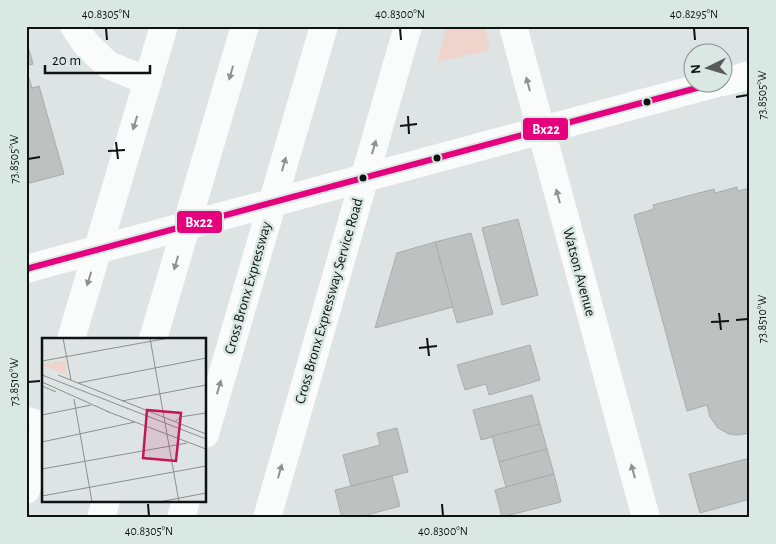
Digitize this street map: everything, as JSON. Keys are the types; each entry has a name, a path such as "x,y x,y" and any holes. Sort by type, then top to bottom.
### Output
{"main road":[{"path":"74,26 86,44 108,65 148,81"},
{"path":"71,338 164,26"},
{"path":"154,338 245,26"},
{"name":"Cross Bronx Expressway","path":"206,431 324,26"},
{"name":"Cross Bronx Expressway Service Road","path":"267,518 408,26"},
{"name":"Watson Avenue","path":"513,26 646,518"},
{"path":"734,79 750,75"},
{"path":"26,269 685,92"},
{"path":"26,490 42,438"},
{"path":"101,518 105,502"},
{"path":"180,518 185,502"}],"lane":[{"path":"26,417 42,421"}],"shaded area":[{"path":"447,26 485,26 490,50 437,62"}],"building":[{"path":"26,39 33,64 26,66"},
{"path":"26,68 32,88 39,86 64,174 26,184"},
{"path":"737,187 738,191 750,188 750,433 736,435 729,434 718,428 710,417 707,405 687,411 634,215 654,209 653,205 714,189 715,193"},
{"path":"518,219 538,295 502,305 482,228"},
{"path":"471,233 493,314 457,323 435,242"},
{"path":"435,242 453,307 375,328 397,253"},
{"path":"530,345 540,380 489,395 486,384 465,390 457,365"},
{"path":"532,395 540,424 481,440 473,410"},
{"path":"540,424 547,449 499,462 492,436"},
{"path":"397,428 408,472 351,486 343,455 380,445 377,433"},
{"path":"547,449 554,474 506,487 499,462"},
{"path":"750,458 750,499 700,513 689,474"},
{"path":"554,474 561,502 502,517 495,490"},
{"path":"392,476 400,506 356,518 342,518 335,490"}],"transit line":[{"name":"Bx22","path":"26,269 684,91"}]}
